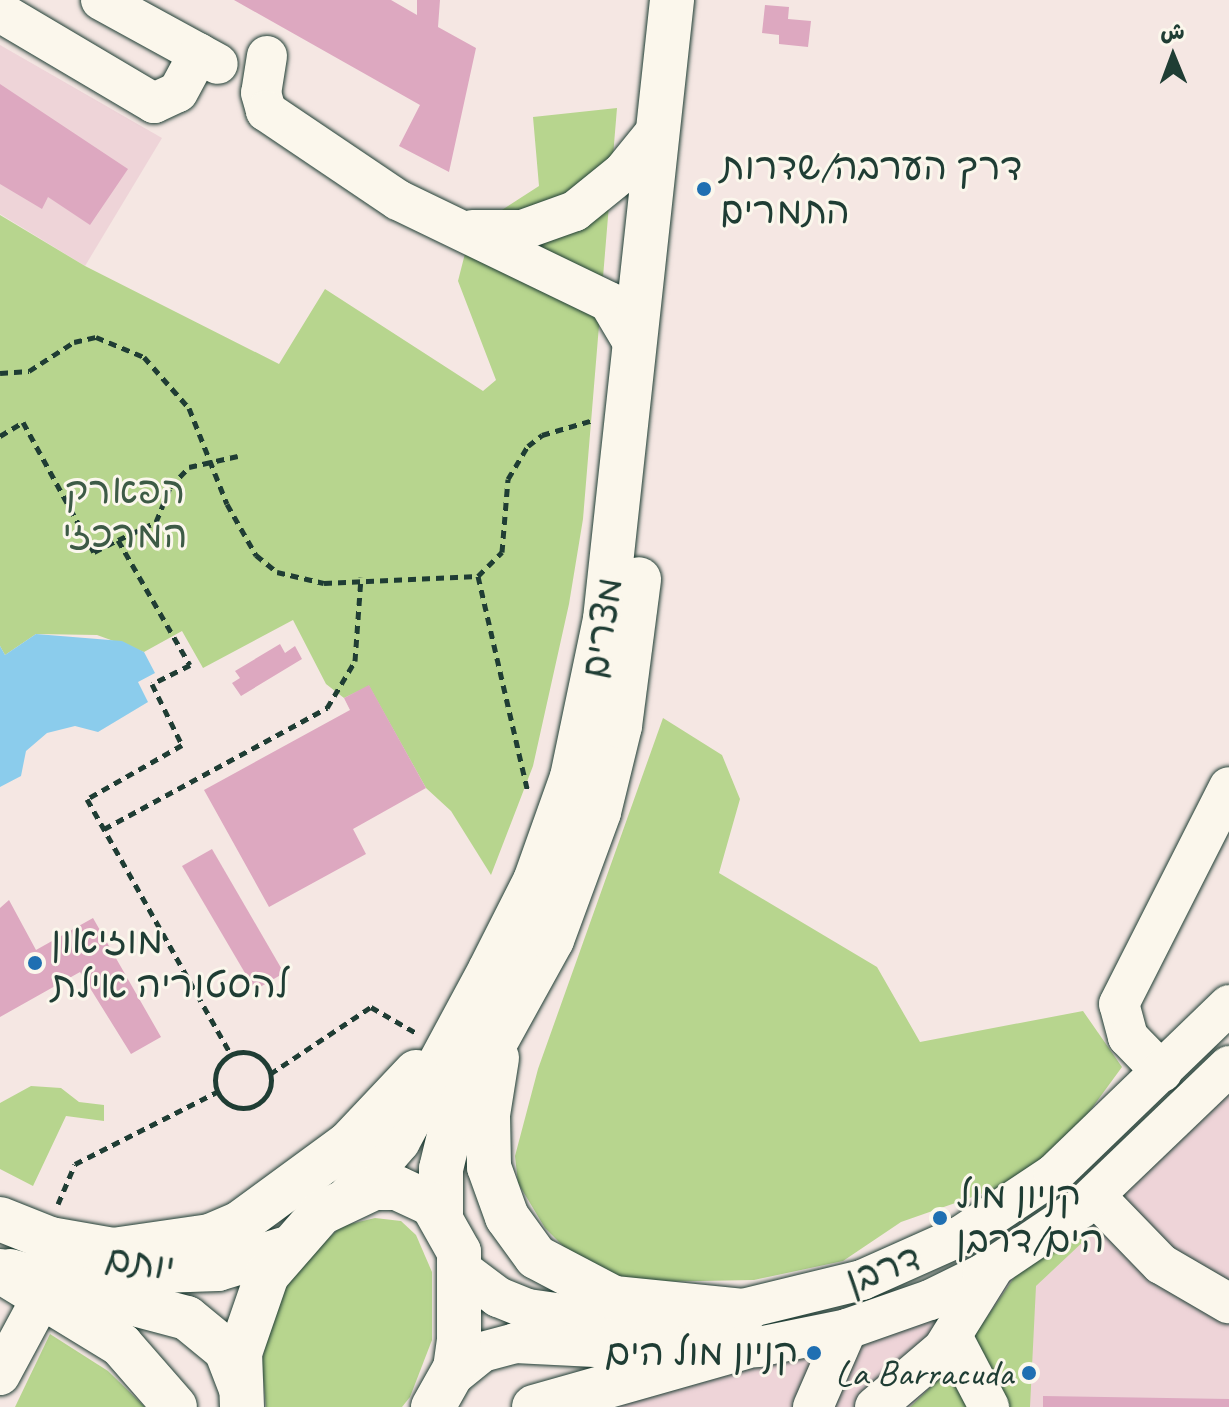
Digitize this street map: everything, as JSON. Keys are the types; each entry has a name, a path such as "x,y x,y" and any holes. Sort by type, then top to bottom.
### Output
{"main road":[{"name":"מצרים","path":"349,1198 398,1141 490,970 555,830 585,725 606,606 672,0"},
{"name":"מצרים","path":"441,1214 441,1169 453,1119 532,980 585,856 620,726 701,0"},
{"path":"50,1239 113,1250 210,1236 240,1223 348,1144 437,1044 490,970"},
{"path":"532,980 505,1033 490,1088 489,1167 507,1217 536,1257 584,1287 744,1330"},
{"path":"241,1396 249,1313 284,1249 321,1213 374,1188 397,1188 441,1214 462,1270 462,1320 441,1393"},
{"name":"יותם","path":"0,1219 50,1239 160,1271 218,1269 284,1249"},
{"path":"0,1270 121,1345 175,1407"},
{"name":"יותם","path":"0,1270 157,1305 187,1318 226,1350 241,1396"},
{"path":"534,1407 744,1330"}],"street":[{"path":"0,12 154,103 178,92 209,59 101,0"},
{"path":"267,56 261,93 266,111 398,200 609,302 635,346"},
{"path":"460,229 522,230 575,211 623,172 658,129"},
{"path":"1162,1072 1128,1037 1119,1004 1229,787"},
{"name":"דרבן","path":"441,1393 482,1352 515,1343 655,1351 744,1330 961,1236 1060,1169 1229,1005"},
{"name":"דרבן","path":"462,1270 498,1297 552,1315 744,1330 861,1325 994,1267 1095,1196 1229,1066"},
{"path":"1095,1196 1161,1264 1228,1303"},
{"path":"954,1407 960,1350 994,1267"},
{"path":"0,1375 43,1295"},
{"path":"795,1406 861,1325 908,1341 890,1396"},
{"path":"890,1396 960,1350"},
{"path":"960,1350 989,1407"}],"path":[{"path":"0,373 29,371 74,342 96,337 119,342 171,382 213,460 227,504 256,555 300,580 361,577 444,582 478,576 502,552 508,479 528,446 542,435 628,410"},
{"path":"0,436 23,422 94,552 156,522 170,487 189,467 238,456"},
{"path":"118,540 190,665 152,684 182,745 87,799 231,1055"},
{"path":"478,576 530,799"},
{"path":"104,829 327,708 355,661 361,577"},
{"path":"270,1074 371,1007 437,1044"},
{"path":"231,1055 253,1055 270,1074 269,1091 254,1106 232,1106 217,1092 217,1070 231,1055"},
{"path":"50,1239 75,1164 217,1092"}],"shaded area":[{"path":"0,45 162,138 85,266 0,214"},
{"path":"1229,1080 1229,1407 555,1407 928,1309"}],"green space":[{"name":"הפארק המרכזי","path":"617,108 583,519 569,604 533,766 491,875 451,811 426,788 369,686 344,698 326,684 293,620 203,668 182,631 144,652 97,635 36,634 5,655 0,646 0,215 85,266 279,364 325,289 483,391 496,380 458,281 471,230 539,186 533,117"},
{"path":"663,718 722,755 740,799 719,873 877,967 920,1042 1083,1011 1122,1067 1081,1123 1018,1181 901,1222 843,1261 754,1280 643,1282 617,1276 565,1248 545,1228 518,1183 515,1156 538,1069"},
{"path":"31,1086 61,1088 79,1102 104,1105 104,1121 66,1116 33,1186 0,1169 0,1103"},
{"path":"375,1218 401,1221 416,1235 432,1272 432,1340 410,1397 402,1407 266,1407 262,1363 270,1316 290,1273 342,1226"},
{"path":"1078,1230 1086,1239 1036,1286 1030,1407 910,1407 954,1365 1020,1269"},
{"path":"50,1334 108,1371 145,1407 15,1407"}],"water":[{"path":"36,634 122,641 144,652 155,673 138,682 148,702 98,732 75,726 47,733 26,751 21,776 0,787 0,646 5,655"}],"building":[{"path":"234,0 391,0 417,15 417,0 440,0 438,27 476,48 449,172 399,146 420,105"},
{"path":"765,5 789,7 788,19 811,21 808,47 779,44 779,35 762,33"},
{"path":"0,84 128,169 90,225 48,197 42,209 0,184"},
{"path":"280,644 285,653 295,646 302,659 241,696 232,683 240,678 235,671"},
{"path":"369,685 426,788 353,829 366,854 269,907 204,790 350,710 344,698"},
{"path":"212,849 284,973 255,990 182,866"},
{"path":"9,900 36,950 93,918 161,1037 131,1054 80,972 0,1017 0,908"},
{"path":"1043,1396 1229,1399 1229,1407 1043,1407"}],"place":[{"name":"דרך הערבה/שדרות התמרים","path":"704,189"},
{"name":"מוזיאון להסטוריה אילת","path":"35,963"},
{"name":"קניון מול הים/דרבן","path":"940,1218"},
{"name":"קניון מול הים","path":"814,1353"},
{"name":"La Barracuda","path":"1029,1373"}]}
